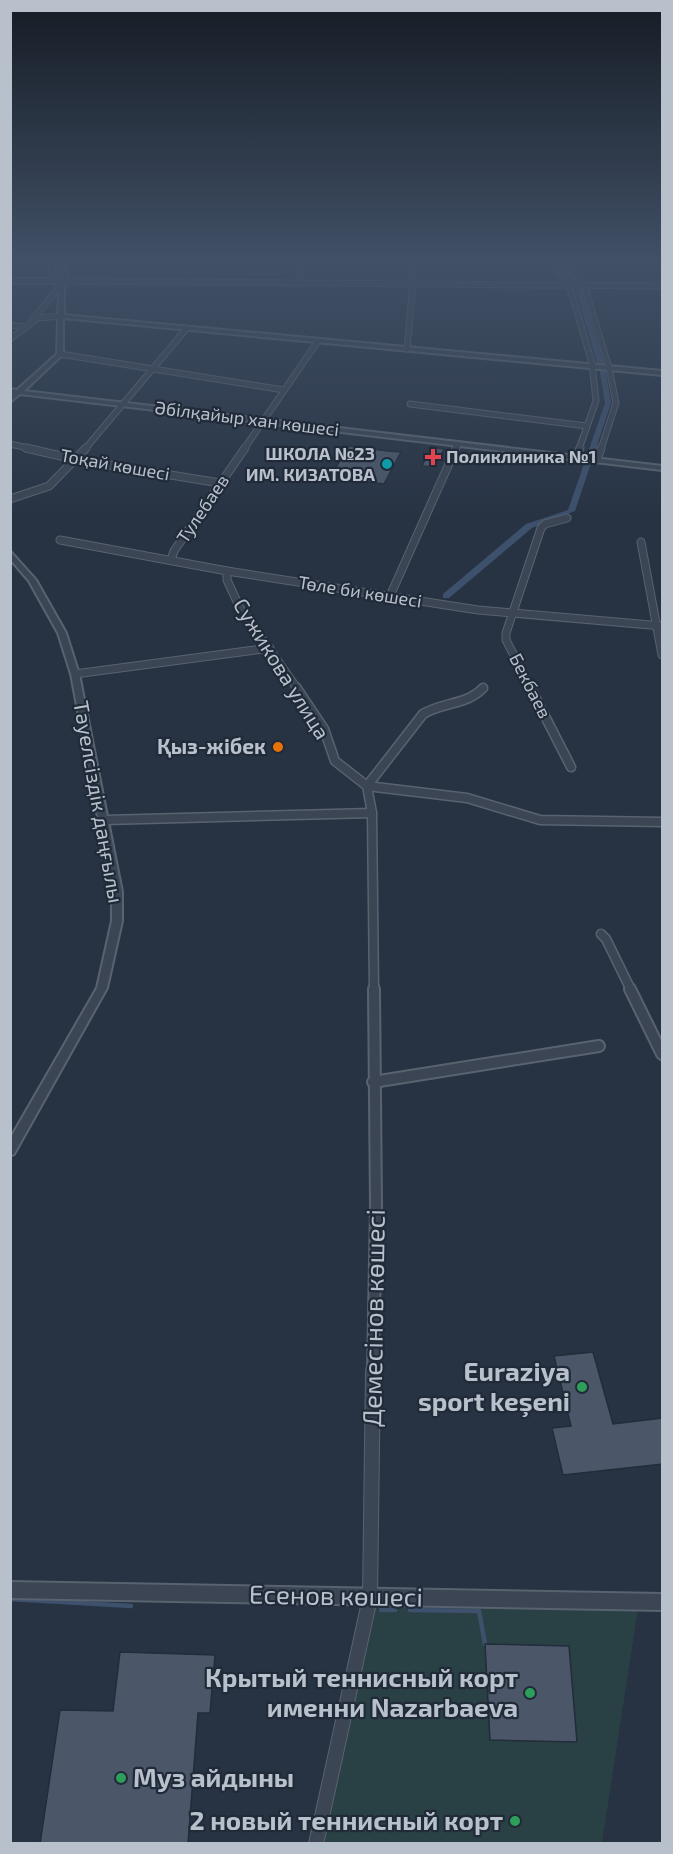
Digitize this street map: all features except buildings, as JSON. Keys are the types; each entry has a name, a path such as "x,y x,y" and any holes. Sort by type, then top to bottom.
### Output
{"street":[{"path":"10,400 60,354 60,347"},
{"path":"10,499 50,486 78,460 172,347"},
{"name":"Тулебаев","path":"171,560 174,551 314,347"},
{"path":"379,347 663,372"},
{"path":"576,458 596,401 592,366 586,347"},
{"path":"597,460 616,403 603,347"},
{"path":"60,354 284,390"},
{"name":"Әбілқайыр хан көшесі","path":"10,391 663,468"},
{"path":"410,404 587,426"},
{"name":"Тоқай көшесі","path":"10,444 78,460 220,483"},
{"path":"390,596 458,444"},
{"name":"Бекбаев","path":"567,518 545,524 540,528 506,640 571,767"},
{"name":"Төле би көшесі","path":"60,540 227,571 390,596 513,612 660,626"},
{"path":"641,542 660,626 663,655"},
{"name":"Тәуелсіздік даңғылы","path":"10,553 32,580 62,633 75,674 105,820 117,902 117,921 102,988 10,1151"},
{"name":"Сужикова улица","path":"227,571 227,580 240,608 270,648 324,729 335,761 367,786"},
{"path":"75,674 270,648"},
{"path":"367,786 423,714 433,708 474,698 483,688"},
{"path":"367,786 467,798 540,820 663,822"},
{"name":"Демесінов көшесі","path":"316,1844 370,1598 376,1206 372,813 367,786"},
{"path":"105,820 372,813"},
{"path":"601,934 606,939 663,1054"},
{"path":"373,1082 599,1046"},
{"name":"Есенов көшесі","path":"10,1590 663,1602"}],"green space":[{"path":"371,1597 639,1602 602,1843 321,1844"}],"waterway":[{"path":"446,596 529,526 571,511 608,403 595,347"},
{"path":"10,1599 131,1606"},
{"path":"381,1610 395,1610"},
{"path":"410,1610 479,1611 485,1644"}],"place":[{"name":"Поликлиника №1","path":"433,457"},
{"name":"ШКОЛА №23 ИМ. КИЗАТОВА","path":"387,464"},
{"name":"Қыз-жібек","path":"278,747"},
{"name":"Euraziya sport keşeni","path":"582,1387"},
{"name":"Крытый теннисный корт именни Nazarbaeva","path":"530,1693"},
{"name":"Муз айдыны","path":"121,1778"},
{"name":"2 новый теннисный корт","path":"515,1821"}]}
